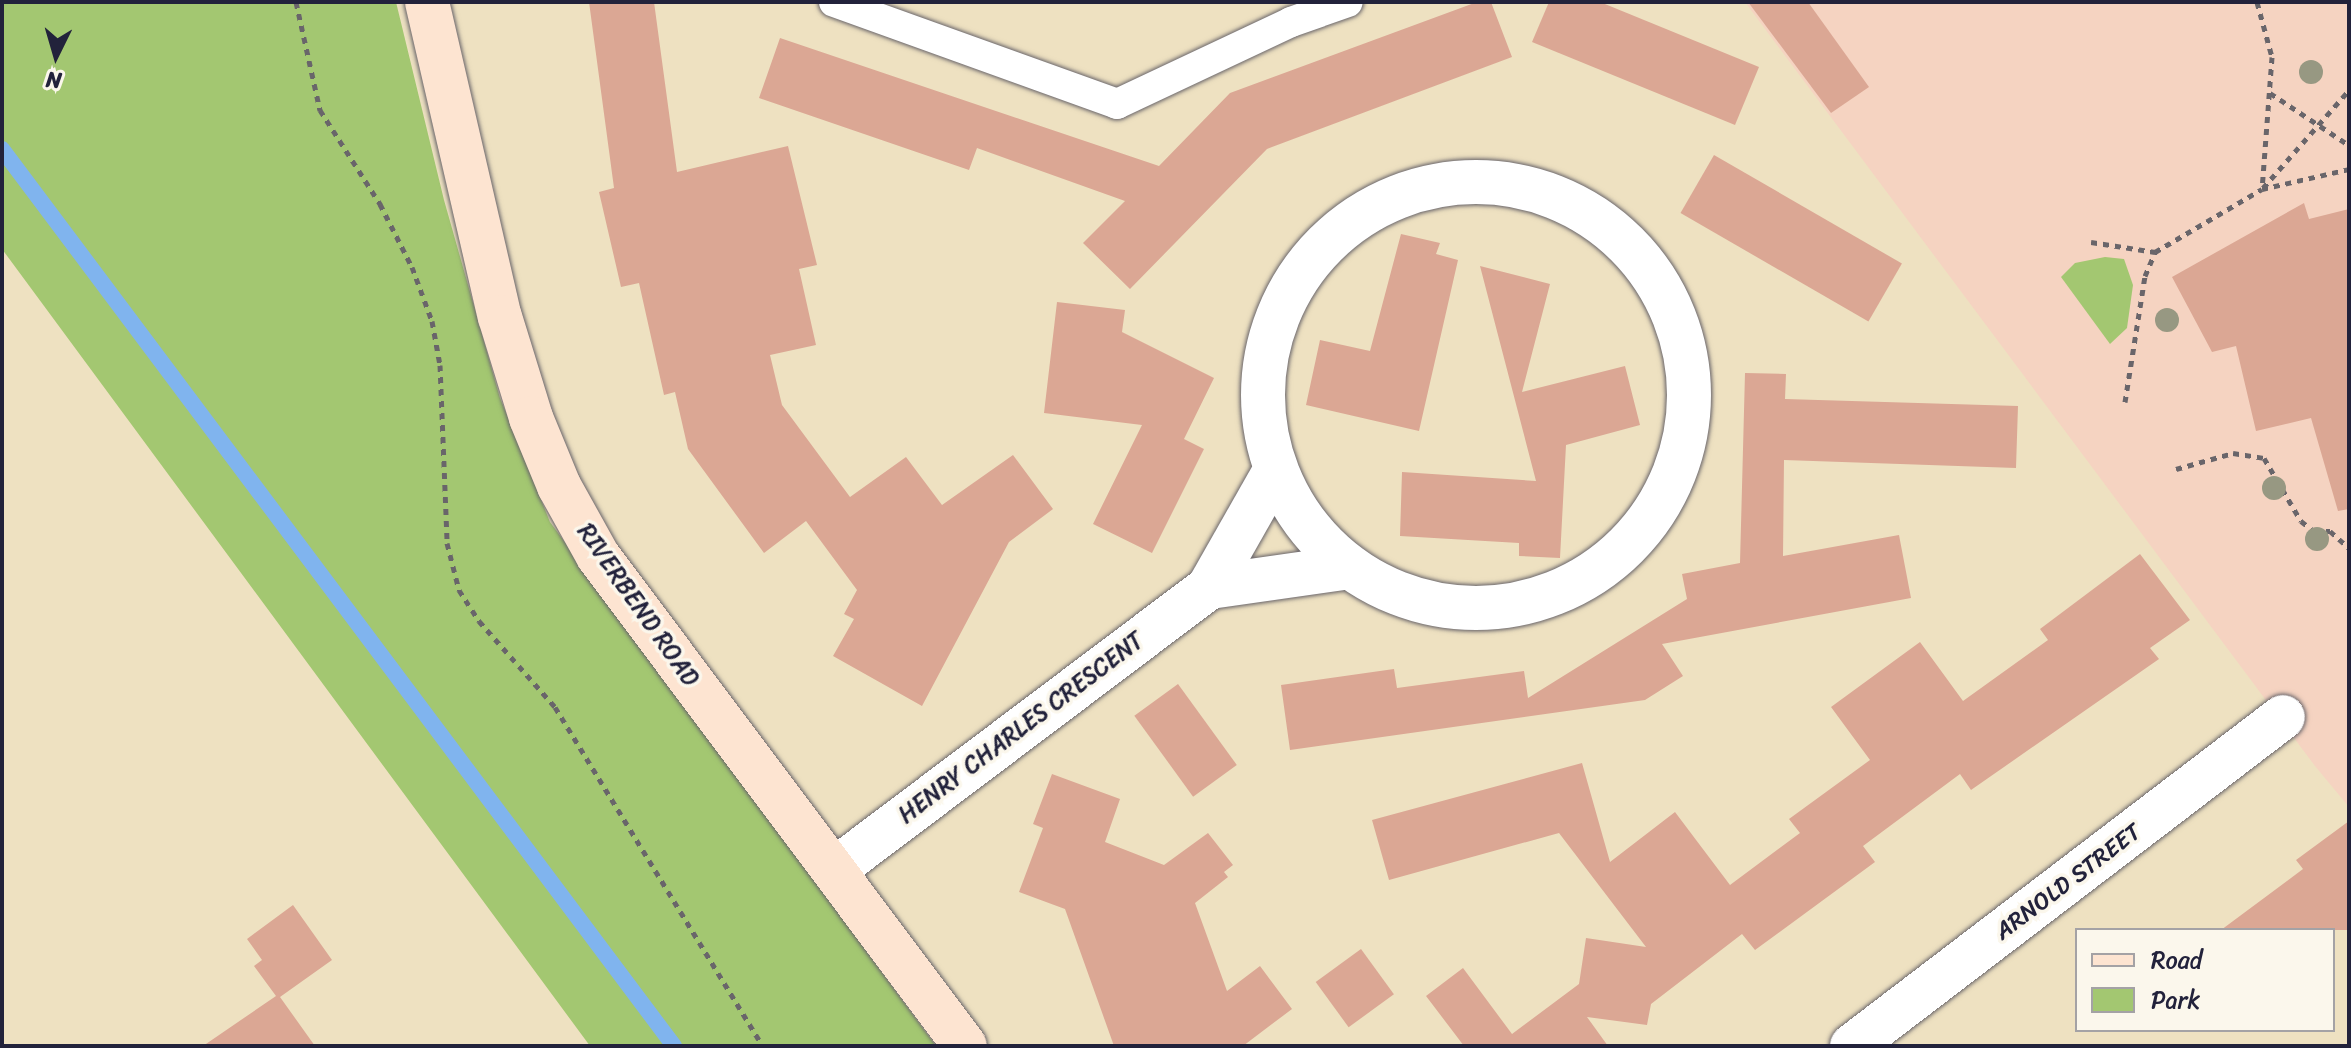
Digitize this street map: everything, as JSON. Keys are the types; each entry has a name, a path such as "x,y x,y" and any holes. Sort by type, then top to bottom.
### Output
{"main road":[{"name":"RIVERBEND ROAD","path":"427,2 500,317 531,418 559,486 598,556 965,1046"}],"street":[{"path":"1468,181 1519,186 1578,208 1610,229 1646,264 1672,308 1687,356 1690,407 1681,457 1660,503 1629,544 1579,581 1544,597 1495,607 1444,605 1395,592 1350,567 1319,540 1275,471 1263,421 1263,371 1274,322 1297,277 1330,238 1371,209 1418,189 1468,181"},
{"name":"HENRY CHARLES CRESCENT","path":"834,870 1209,587 1275,471"},
{"name":"HENRY CHARLES CRESCENT","path":"1209,587 1350,567"},
{"name":"ARNOLD STREET","path":"1852,1046 2283,717"}],"lane":[{"path":"834,2 1117,104 1291,22 1348,2"}],"path":[{"path":"296,2 320,110 380,204 412,267 432,321 440,365 447,543 459,590 479,621 555,707 763,1046"},
{"path":"2257,2 2272,57 2262,189"},
{"path":"2262,189 2349,90"},
{"path":"2270,92 2349,145"},
{"path":"2125,402 2145,276 2155,252 2262,189 2349,169"},
{"path":"2091,242 2155,252"},
{"path":"2176,469 2233,453 2264,458 2301,521 2314,531 2330,531 2349,548"}],"shaded area":[{"path":"1745,2 2349,2 2349,807 2315,766"}],"green space":[{"path":"2,2 396,2 444,200 500,398 550,522 936,1046 590,1046 2,249"},
{"path":"2105,257 2124,259 2133,285 2127,328 2110,344 2061,277 2075,263"}],"building":[{"path":"589,2 654,2 677,172 788,146 817,265 799,269 816,345 770,355 782,405 850,497 906,457 942,505 1013,455 1053,509 1009,542 922,706 833,656 854,619 844,614 857,590 806,521 764,553 688,449 675,392 664,395 639,283 621,287 599,192 614,188"},
{"path":"1477,2 1491,2 1512,57 1267,149 1130,289 1083,243 1125,201 977,148 969,170 759,98 780,38 1159,166 1230,93"},
{"path":"1549,2 1600,2 1759,67 1735,125 1532,42"},
{"path":"1748,2 1808,2 1869,87 1831,113"},
{"path":"1714,155 1902,264 1868,322 1680,213"},
{"path":"2304,203 2309,219 2349,209 2349,509 2338,511 2311,418 2256,431 2236,346 2212,352 2172,277"},
{"path":"1401,234 1440,243 1436,254 1458,260 1419,431 1306,405 1320,340 1370,351"},
{"path":"1480,266 1550,284 1522,392 1625,366 1640,425 1566,445 1560,558 1519,556 1519,543 1400,536 1402,472 1536,481"},
{"path":"1057,302 1125,310 1122,332 1214,378 1184,439 1204,449 1152,553 1093,524 1142,425 1044,413"},
{"path":"1745,373 1786,374 1785,399 2018,406 2016,468 1784,460 1783,556 1899,535 1911,598 1662,644 1683,676 1645,700 1290,750 1281,685 1394,669 1397,688 1524,671 1528,698 1687,599 1682,574 1740,563"},
{"path":"2140,554 2190,620 2150,648 2159,659 1971,790 1960,774 1863,846 1875,862 1755,950 1742,934 1651,1004 1647,1025 1587,1017 1608,1046 1464,1046 1426,996 1463,968 1512,1034 1579,984 1586,938 1646,947 1559,833 1389,880 1372,820 1582,763 1610,862 1675,812 1730,885 1800,833 1789,819 1870,760 1831,707 1920,642 1963,701 2048,640 2040,629"},
{"path":"1178,684 1237,765 1193,797 1134,716"},
{"path":"1052,774 1120,799 1105,842 1164,865 1208,833 1233,865 1224,872 1228,877 1195,903 1227,991 1260,966 1292,1009 1243,1046 1114,1046 1065,909 1019,892 1043,828 1033,824"},
{"path":"2349,821 2349,930 2224,928 2303,869 2296,860"},
{"path":"293,905 332,960 280,997 315,1046 203,1046 276,996 254,966 262,960 247,939"},
{"path":"1361,949 1394,994 1349,1027 1316,982"}],"waterway":[{"path":"2,149 674,1046"}]}
